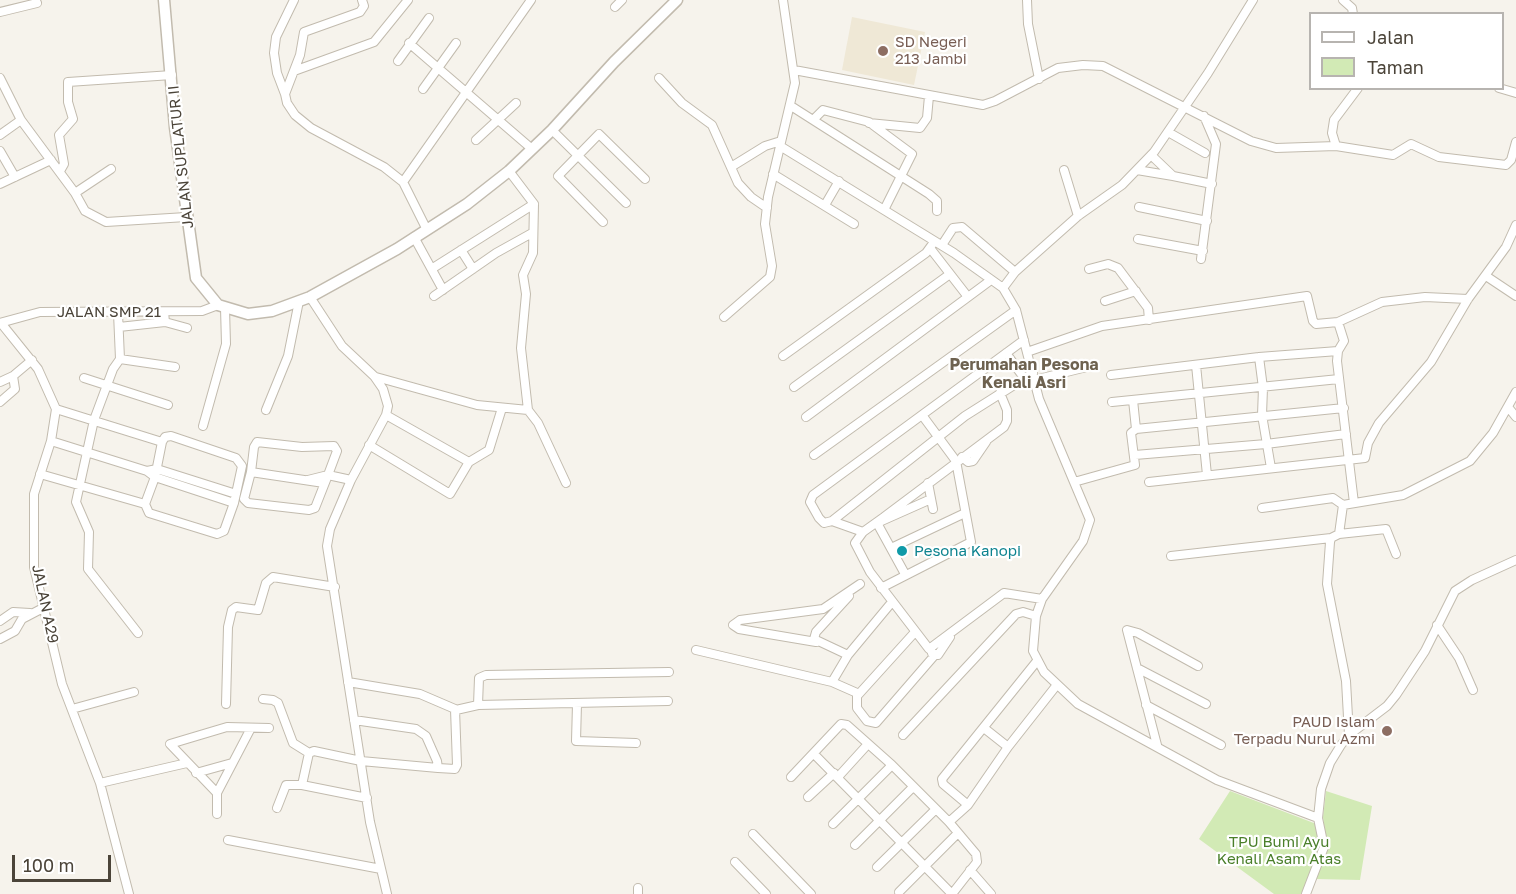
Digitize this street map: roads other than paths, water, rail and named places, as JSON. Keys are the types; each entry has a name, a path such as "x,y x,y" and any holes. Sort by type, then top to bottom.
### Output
{"street":[{"name":"JALAN SUPLATUR II","path":"164,0 186,217 196,278 221,307"},
{"path":"294,0 276,37 274,53 277,73 287,103 295,115 311,128 384,167 403,182 426,228"},
{"path":"285,94 294,71 304,32 360,12 364,6 362,0"},
{"path":"294,71 374,42 408,0"},
{"path":"403,182 531,0"},
{"path":"615,7 622,0"},
{"path":"203,426 228,333 221,307 248,314 272,311 310,297 467,204 509,171 552,130 614,62 677,0"},
{"path":"724,317 770,276 772,266 765,224 773,174 791,106 794,70 783,0"},
{"path":"1027,0 1028,24 1039,79"},
{"path":"1003,288 1015,272 1078,216 1122,186 1152,155 1253,0"},
{"path":"1343,0 1352,8 1353,12"},
{"path":"0,12 38,5"},
{"path":"398,61 429,18"},
{"path":"410,42 532,149"},
{"path":"423,89 456,43"},
{"path":"794,70 983,105 1058,68 1083,64 1103,66 1186,106 1251,141 1275,148 1336,146 1390,155 1410,144 1438,157 1506,165 1511,160 1516,142"},
{"path":"60,171 64,164 58,135 73,118 68,102 68,82 172,75"},
{"path":"0,78 21,120 60,171 85,211 106,222 186,217"},
{"path":"659,78 682,103 712,125 738,183 751,197 767,208"},
{"path":"1336,146 1332,134 1334,120 1356,90"},
{"path":"813,120 823,110 869,122 920,128 927,118 930,96"},
{"path":"476,140 516,103"},
{"path":"791,106 937,201 937,211"},
{"path":"1138,239 1202,255 1216,144 1204,116"},
{"path":"0,135 21,120"},
{"path":"869,122 912,154 884,210"},
{"path":"552,130 626,203"},
{"path":"1168,132 1205,153"},
{"path":"603,222 558,176 599,134 645,179"},
{"path":"731,167 765,146 781,144 1003,288 1016,310 1039,399 1090,520 1077,552 1042,598 1036,616 1033,651 1037,661 1056,686 1078,704 1234,788 1258,794 1300,813 1318,818"},
{"path":"0,151 15,177"},
{"path":"1152,155 1173,176"},
{"path":"0,184 51,160"},
{"path":"75,193 111,169"},
{"path":"1064,170 1078,216"},
{"path":"1137,170 1212,184"},
{"path":"509,171 534,204 533,253 523,275 526,294 520,348 528,410 538,423 566,483"},
{"path":"773,174 854,224"},
{"path":"825,205 838,181"},
{"path":"433,267 534,204"},
{"path":"1139,207 1207,221"},
{"path":"1149,482 1366,457 1368,443 1379,423 1431,362 1516,225"},
{"path":"783,356 935,245 953,228 962,227 1015,272"},
{"path":"434,296 532,233"},
{"path":"414,237 433,267 443,290"},
{"path":"935,245 950,274 968,297"},
{"path":"461,250 473,269"},
{"path":"1089,269 1108,264 1118,268 1148,308 1149,320"},
{"path":"794,387 950,274"},
{"path":"1486,276 1516,296"},
{"path":"806,417 992,280"},
{"path":"1105,301 1137,291"},
{"path":"1027,352 1102,326 1305,296 1308,298 1311,318 1316,324 1338,322 1382,302 1420,297 1468,299"},
{"path":"310,297 342,346 374,376 387,398 386,415 351,480 327,537 367,798 387,894"},
{"path":"266,410 288,356 299,301"},
{"name":"JALAN SMP 21","path":"0,323 40,312 202,311 221,307"},
{"path":"814,455 1016,310"},
{"path":"164,312 165,322"},
{"path":"118,313 120,358 113,369 94,420 78,485 77,507 89,532 88,569 138,633"},
{"path":"119,327 165,322 187,328"},
{"path":"1338,322 1344,341 1338,351 1339,379 1354,502"},
{"path":"0,323 32,360 57,409 162,442"},
{"path":"863,532 832,521 822,521 810,502 810,498 1024,340"},
{"path":"1111,375 1259,357 1338,351"},
{"path":"1006,353 1024,378"},
{"path":"1259,357 1263,388 1262,415 1271,468"},
{"path":"120,358 175,367"},
{"path":"0,382 13,376 32,360"},
{"path":"832,521 939,436 1024,378 1095,365"},
{"path":"1196,365 1200,424 1207,475"},
{"path":"0,402 15,389 13,376"},
{"path":"374,376 433,395 502,408 528,410"},
{"path":"84,378 168,405"},
{"path":"1112,402 1339,379"},
{"path":"1343,505 1403,495 1470,462 1493,434 1516,392"},
{"path":"922,415 959,459 973,461 988,438 1007,421 1007,410 1000,393"},
{"path":"1133,400 1136,429"},
{"path":"1508,406 1516,417"},
{"path":"369,445 448,494 469,462 489,450 502,408"},
{"path":"1074,483 1132,468 1135,465 1135,455 1131,433 1136,429 1344,408"},
{"name":"JALAN A29","path":"57,409 51,441 34,494 34,567 62,684 100,783 129,894"},
{"path":"386,415 469,462"},
{"path":"1135,455 1266,444 1346,434"},
{"path":"165,436 236,458 242,466 234,503 221,534 149,513 145,504 156,473 165,436"},
{"path":"51,441 147,471 236,494"},
{"path":"257,442 302,447 327,444 334,446 337,451 314,509 249,503 244,499 251,472 254,444 257,442"},
{"path":"932,652 870,573 855,543 863,532 959,459"},
{"path":"881,588 970,543 959,459"},
{"path":"251,472 307,480 351,480"},
{"path":"156,473 234,503"},
{"path":"40,474 145,504"},
{"path":"928,483 933,509"},
{"path":"1262,508 1333,498 1343,505"},
{"path":"877,523 931,499"},
{"path":"1339,534 1343,505"},
{"path":"891,548 965,513"},
{"path":"877,523 905,574"},
{"path":"1171,556 1331,538 1339,534 1386,529 1396,554"},
{"path":"1331,538 1328,594 1346,681 1348,735"},
{"path":"1306,894 1324,847 1318,818 1325,775 1348,735 1387,706 1425,651 1458,588 1516,561"},
{"path":"816,642 816,632 870,573"},
{"path":"226,704 228,627 232,610 236,607 258,610 266,583 273,578 335,588"},
{"path":"848,655 816,642 739,629 733,625 740,620 823,609 860,584"},
{"path":"915,632 858,695 857,708 867,721 876,723 932,652 983,607 1004,593 1042,598"},
{"path":"832,682 848,655 892,602"},
{"path":"0,639 15,631 22,619 30,613 45,607"},
{"path":"0,621 14,612 30,613"},
{"path":"903,735 1016,614 1023,612 1036,616"},
{"path":"1437,625 1459,658 1473,690"},
{"path":"1157,745 1127,630 1138,633 1198,666"},
{"path":"696,650 832,682 858,695"},
{"path":"968,805 943,784 942,779 1037,661"},
{"path":"1137,668 1206,704"},
{"path":"478,705 479,678 486,675 669,672"},
{"path":"348,681 420,693 456,710 478,705 577,705 668,701"},
{"path":"949,822 968,805 1008,747 1056,686"},
{"path":"72,709 134,692"},
{"path":"263,699 278,703 293,743 309,753"},
{"path":"577,705 576,741 636,743"},
{"path":"1146,705 1221,745"},
{"path":"309,753 314,751 361,761 455,769 457,765 456,710"},
{"path":"354,720 403,725 422,732 436,758 438,768"},
{"path":"791,777 841,724 847,725 892,765 949,822 978,858 970,870 948,892 904,843 814,754"},
{"path":"217,793 170,744 227,727 269,728"},
{"path":"217,814 217,793 251,728"},
{"path":"984,728 1008,747"},
{"path":"808,797 836,775 868,744"},
{"path":"302,785 309,753"},
{"path":"100,783 187,763"},
{"path":"196,773 232,763"},
{"path":"833,824 892,765"},
{"path":"277,808 285,785 302,785 367,798"},
{"path":"855,845 913,787"},
{"path":"877,867 904,843 935,810"},
{"path":"900,892 958,833"},
{"path":"753,834 811,894"},
{"path":"228,840 381,869"},
{"path":"735,862 766,894"},
{"path":"970,870 991,894"}],"place":[{"name":"SD Negeri 213 Jambi","path":"883,51"},
{"name":"Pesona Kanopi","path":"902,551"},
{"name":"PAUD Islam Terpadu Nurul Azmi","path":"1387,731"}],"district":[{"name":"Perumahan Pesona Kenali Asri","path":"1024,374"}],"park label":[{"name":"TPU Bumi Ayu Kenali Asam Atas","path":"1279,850"}]}
